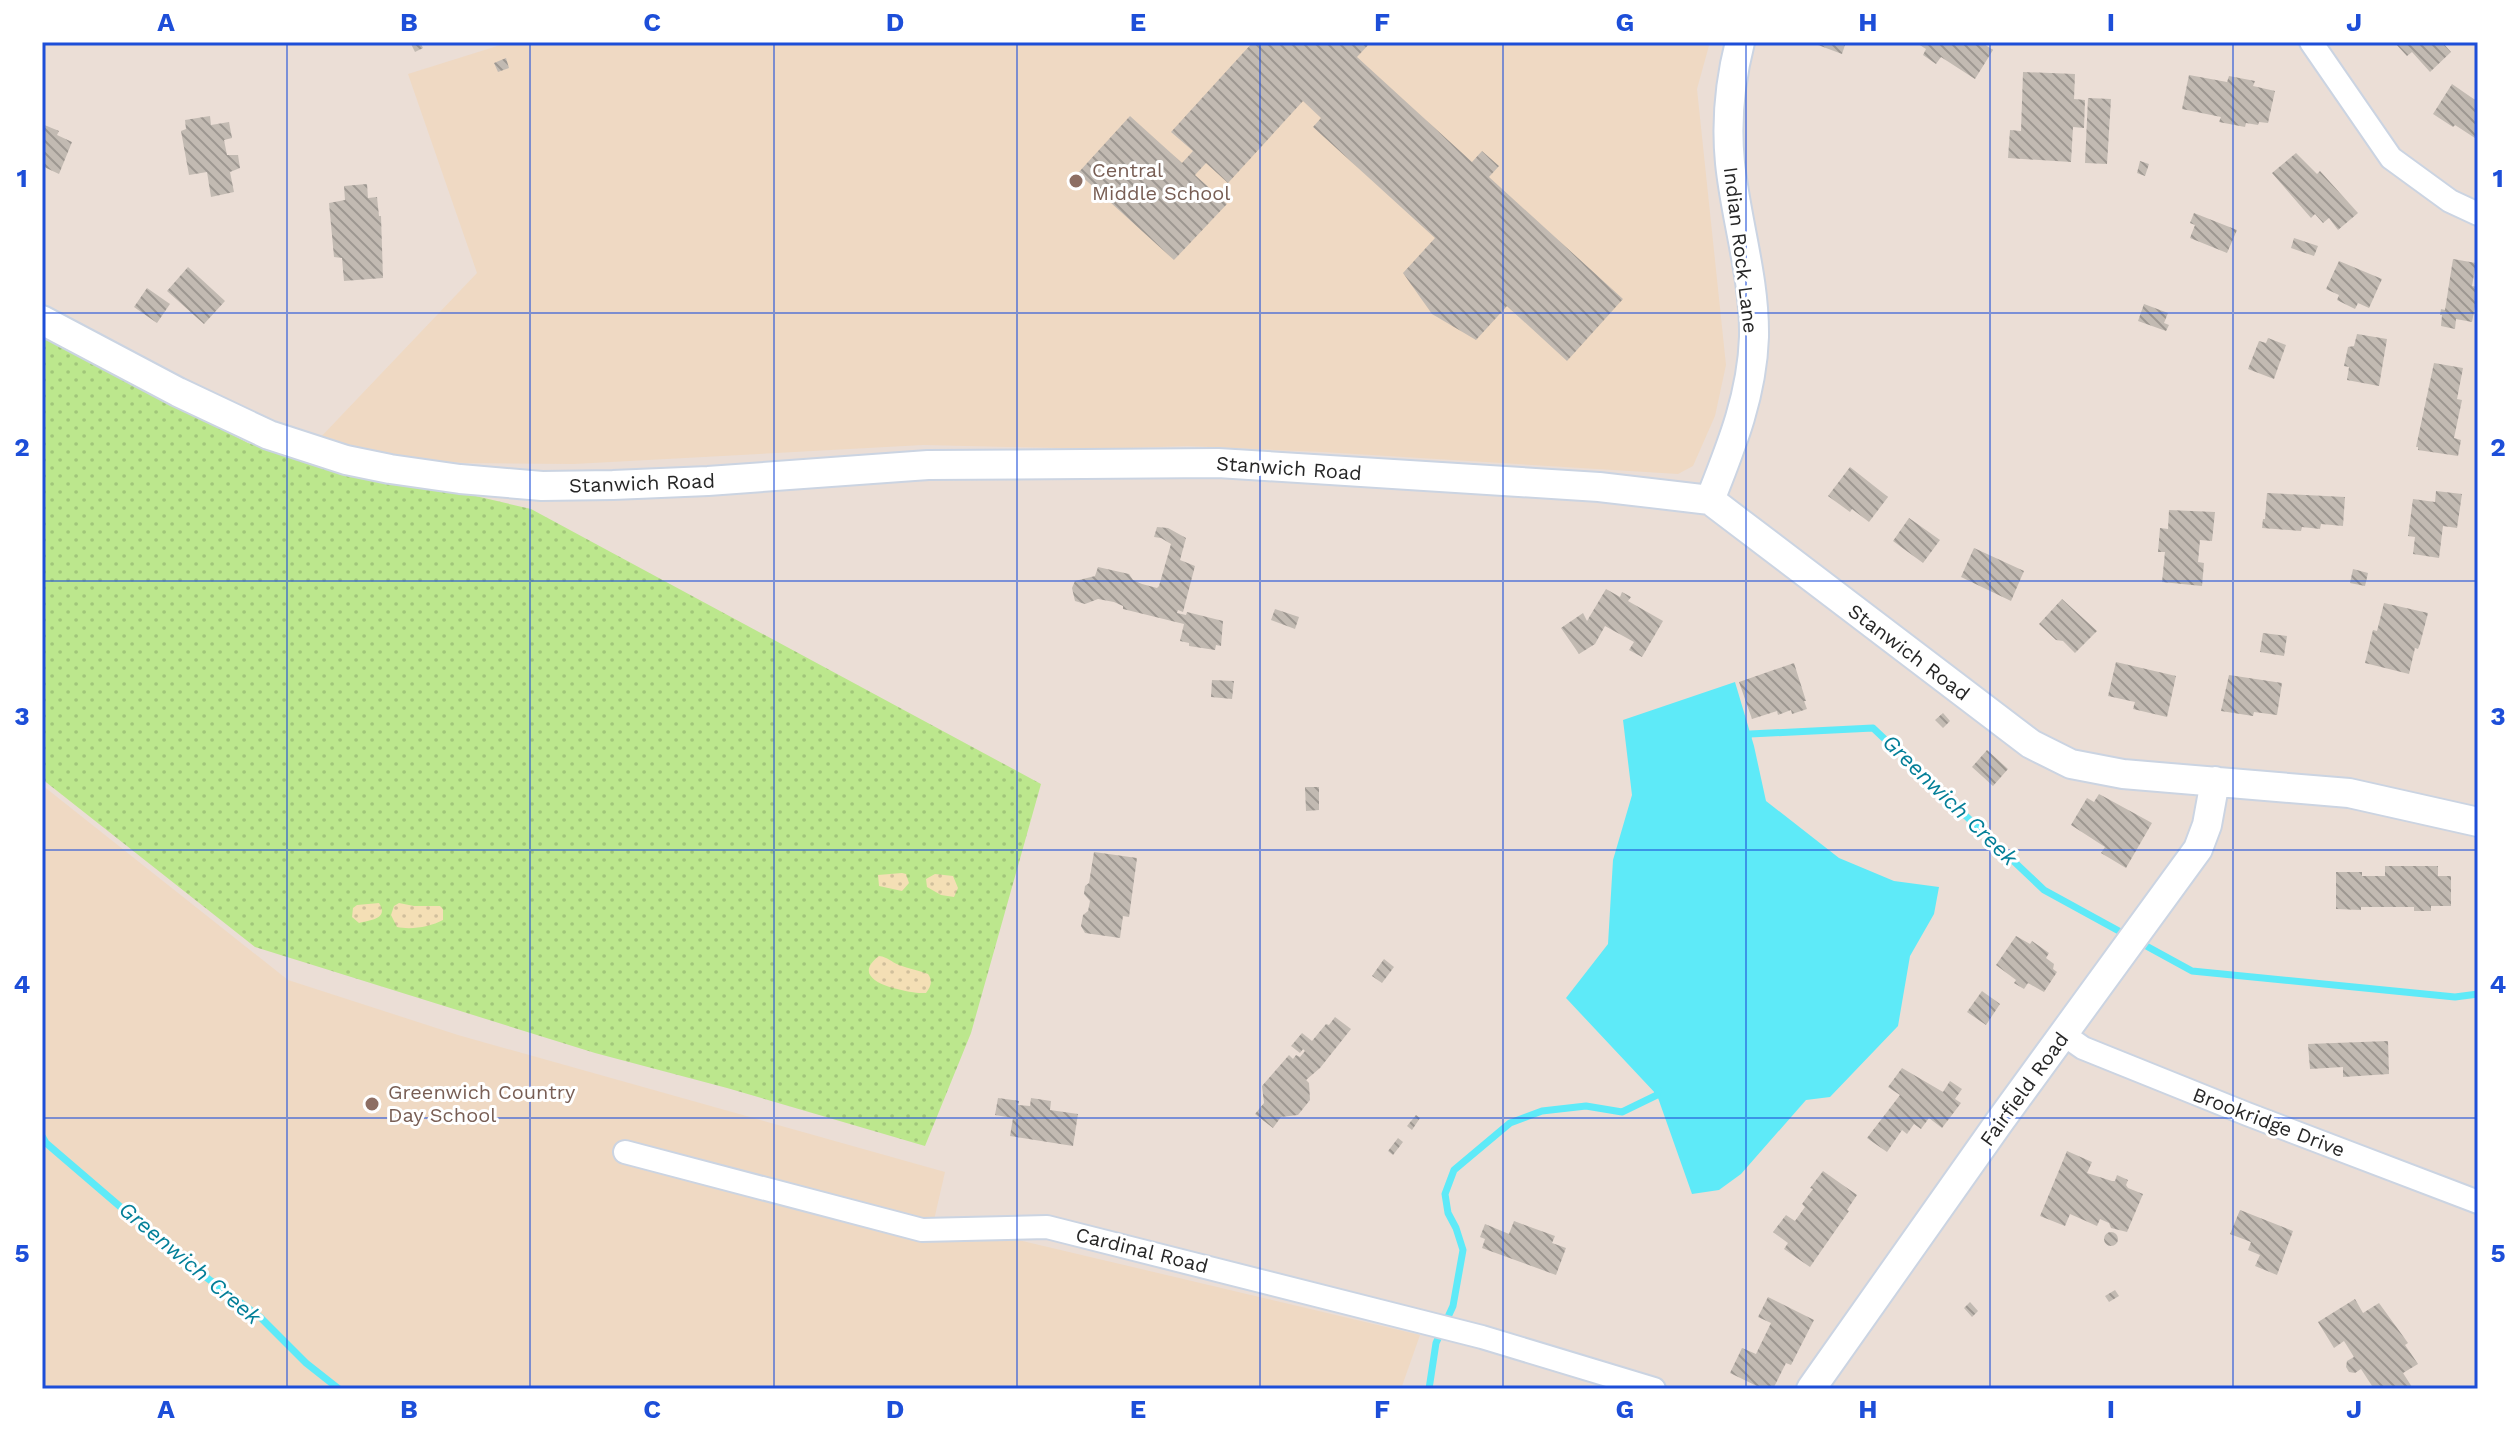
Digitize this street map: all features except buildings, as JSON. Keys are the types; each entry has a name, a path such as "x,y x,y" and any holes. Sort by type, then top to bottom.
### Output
{"street":[{"name":"Indian Rock Lane","path":"1710,500 1747,400 1754,338 1752,301 1728,135 1732,83 1740,42"},
{"path":"2311,42 2391,158 2450,201 2478,214"},
{"name":"Stanwich Road","path":"42,320 178,392 269,435 346,460 460,479 542,486 613,485 928,465 1218,463 1599,487 1710,500 2045,752 2071,764 2105,771 2349,793 2478,822"},
{"name":"Fairfield Road","path":"1811,1389 2166,894 2203,838 2215,781"},
{"name":"Brookridge Drive","path":"2063,1034 2083,1048 2478,1202"},
{"name":"Cardinal Road","path":"625,1152 922,1230 1047,1227 1444,1327 1654,1389"}],"shaded area":[{"name":"Central Middle School","path":"510,42 1710,42 1697,89 1726,365 1715,416 1693,466 1678,474 1187,446 1101,449 923,445 574,464 465,463 396,458 318,440 477,273 408,74"},
{"name":"Greenwich Country Day School","path":"42,785 288,980 458,1035 945,1172 934,1220 1420,1335 1401,1389 42,1389"}],"green space":[{"path":"42,335 248,443 531,509 1041,784 971,1033 925,1146 595,1053 255,947 42,779"}],"sand":[{"path":"906,874 909,883 902,891 879,886 878,875"},
{"path":"935,874 953,876 958,888 954,897 941,895 927,887 926,879"},
{"path":"379,903 382,912 377,918 359,923 352,917 353,908 357,905"},
{"path":"399,903 440,906 443,920 420,927 397,927 391,915 394,906"},
{"path":"879,956 928,974 931,984 926,993 890,987 873,978 869,972"}],"water":[{"path":"1735,682 1766,801 1839,858 1894,881 1939,887 1934,914 1910,956 1898,1026 1830,1097 1806,1100 1741,1174 1719,1190 1692,1194 1657,1095 1566,998 1608,944 1613,860 1632,795 1623,720"}],"waterway":[{"name":"Greenwich Creek","path":"1745,742 1750,734 1873,728 2044,890 2128,936"},
{"name":"Greenwich Creek","path":"2139,942 2192,971 2455,997 2478,994"},
{"name":"Greenwich Creek","path":"1429,1389 1436,1343 1453,1306 1463,1250 1448,1213 1445,1194 1454,1170 1510,1123 1542,1111 1586,1106 1622,1112 1657,1095 1658,1090"},
{"name":"Greenwich Creek","path":"42,1136 46,1143 180,1258 260,1317 306,1363 339,1389"}],"place":[{"name":"Central Middle School","path":"1076,181"},
{"name":"Greenwich Country Day School","path":"372,1104"}]}
